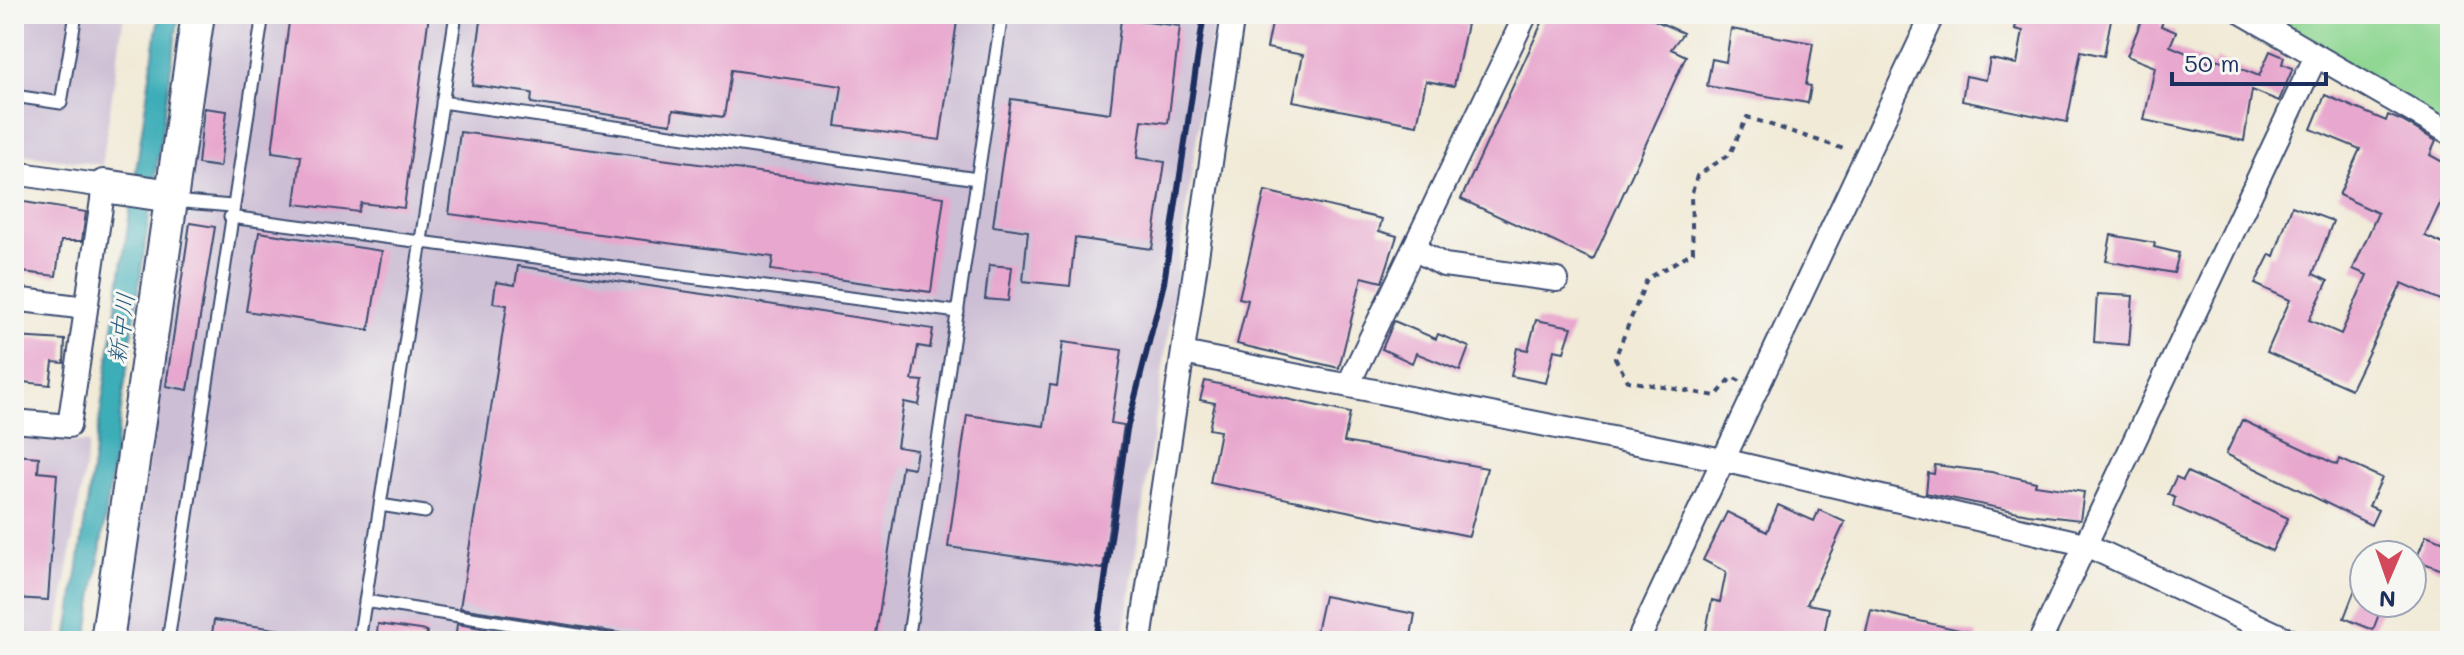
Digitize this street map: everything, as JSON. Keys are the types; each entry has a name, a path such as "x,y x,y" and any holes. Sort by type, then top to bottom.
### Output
{"street":[{"path":"107,641 198,14"},
{"path":"1140,641 1233,14"},
{"path":"1348,385 1526,14"},
{"path":"1638,641 1933,14"},
{"path":"2244,14 2450,133"},
{"path":"2040,641 2316,56"},
{"path":"14,173 171,198"},
{"path":"14,421 69,426 104,186"},
{"path":"1414,249 1444,265 1557,280"},
{"path":"14,299 86,308"},
{"path":"1183,353 1723,460 2084,544 2291,641"}],"lane":[{"path":"14,96 61,103 76,14"},
{"path":"168,641 263,14"},
{"path":"359,641 456,14"},
{"path":"908,641 1002,14"},
{"path":"442,102 977,179"},
{"path":"171,198 231,211 422,241 958,312"},
{"path":"380,505 425,512"},
{"path":"365,601 616,641"}],"path":[{"path":"1756,389 1732,377 1716,396 1628,381 1615,358 1647,279 1693,252 1691,196 1697,176 1730,154 1747,117 1865,157"}],"shaded area":[{"path":"14,14 124,14 102,165 14,153"},
{"path":"214,14 1215,14 1123,641 122,641"},
{"path":"14,436 89,443 56,641 14,641"}],"green space":[{"path":"2245,14 2450,14 2450,132"}],"water":[{"name":"新中川","path":"159,14 179,14 87,641 67,641"}],"building":[{"path":"290,14 429,14 404,208 361,203 358,212 295,204 301,156 272,152"},
{"path":"482,14 958,14 940,140 836,126 842,86 731,70 724,117 673,110 671,124 531,103 532,93 472,85"},
{"path":"1274,14 1416,14 1467,24 1454,86 1426,81 1417,125 1293,101 1303,55 1267,48"},
{"path":"1546,14 1641,14 1683,33 1671,49 1686,56 1593,260 1461,199"},
{"path":"2018,14 2112,14 2104,56 2081,51 2067,122 1962,101 1966,76 1986,80 1990,59 2017,64 2023,31 2015,29"},
{"path":"2144,14 2166,14 2161,26 2176,32 2170,46 2215,65 2217,59 2259,76 2270,51 2284,57 2282,64 2293,68 2279,101 2252,90 2244,141 2144,120 2155,67 2127,56"},
{"path":"1121,19 1180,26 1168,123 1142,120 1137,158 1165,162 1152,249 1075,238 1070,286 1023,281 1028,231 993,226 1011,99 1110,113"},
{"path":"1731,29 1813,43 1806,85 1811,86 1808,103 1707,86 1712,59 1726,62"},
{"path":"2325,95 2386,121 2388,115 2402,121 2436,141 2430,155 2450,166 2450,199 2444,195 2425,236 2450,247 2450,304 2402,283 2351,389 2267,352 2290,300 2255,284 2270,254 2274,256 2292,206 2333,221 2313,274 2328,281 2309,320 2341,334 2367,275 2353,269 2378,213 2339,195 2360,149 2311,129"},
{"path":"204,108 227,111 220,167 198,164"},
{"path":"460,132 944,197 931,292 771,270 773,257 449,214"},
{"path":"1265,191 1382,219 1379,231 1397,236 1382,282 1362,277 1339,368 1237,344 1248,300 1239,298"},
{"path":"18,201 86,212 82,241 61,241 56,276 14,271"},
{"path":"190,223 215,227 188,390 166,386"},
{"path":"259,232 382,251 369,330 246,311"},
{"path":"2111,235 2155,243 2154,247 2179,253 2174,273 2106,261"},
{"path":"989,265 1012,267 1008,301 985,299"},
{"path":"518,266 933,329 930,348 918,346 912,380 923,381 919,405 904,402 897,447 917,450 914,468 902,466 875,641 670,641 460,608 507,305 493,303 496,282 515,285"},
{"path":"2097,294 2133,296 2129,345 2094,342"},
{"path":"1536,320 1572,327 1564,352 1554,350 1546,383 1511,376 1517,348 1528,350"},
{"path":"1394,321 1436,339 1438,334 1469,347 1460,371 1416,353 1412,363 1382,349"},
{"path":"14,337 65,340 64,363 53,362 50,385 14,381"},
{"path":"1063,342 1122,350 1111,423 1124,425 1103,569 948,547 967,415 1044,426 1050,385 1057,386"},
{"path":"1205,381 1350,413 1344,442 1487,468 1469,536 1210,483 1220,431 1209,429 1215,403 1200,400"},
{"path":"2242,420 2337,465 2340,459 2382,478 2369,506 2378,510 2371,525 2226,454"},
{"path":"14,455 39,457 38,472 57,474 48,600 14,598"},
{"path":"1935,465 1991,472 2036,482 2035,485 2084,492 2080,520 2028,514 1926,493 1928,473 1934,474"},
{"path":"2187,472 2288,518 2272,551 2173,506 2175,498 2168,494 2176,477 2183,480"},
{"path":"1778,505 1814,521 1819,510 1845,522 1807,604 1829,608 1823,641 1704,641 1712,600 1720,602 1726,572 1703,560 1727,512 1767,532"},
{"path":"2426,535 2450,544 2450,573 2428,565 2428,539 2424,539"},
{"path":"1324,596 1415,614 1410,641 1314,641"},
{"path":"2348,608 2348,619 2377,619 2373,630 2344,618"},
{"path":"1871,610 1977,634 1977,641 1864,641"},
{"path":"214,620 289,631 289,641 211,641"},
{"path":"378,624 427,631 426,641 376,641"},
{"path":"457,624 487,629 485,641 455,641"}],"railway":[{"path":"1096,641 1127,429 1164,283 1204,14"}]}
